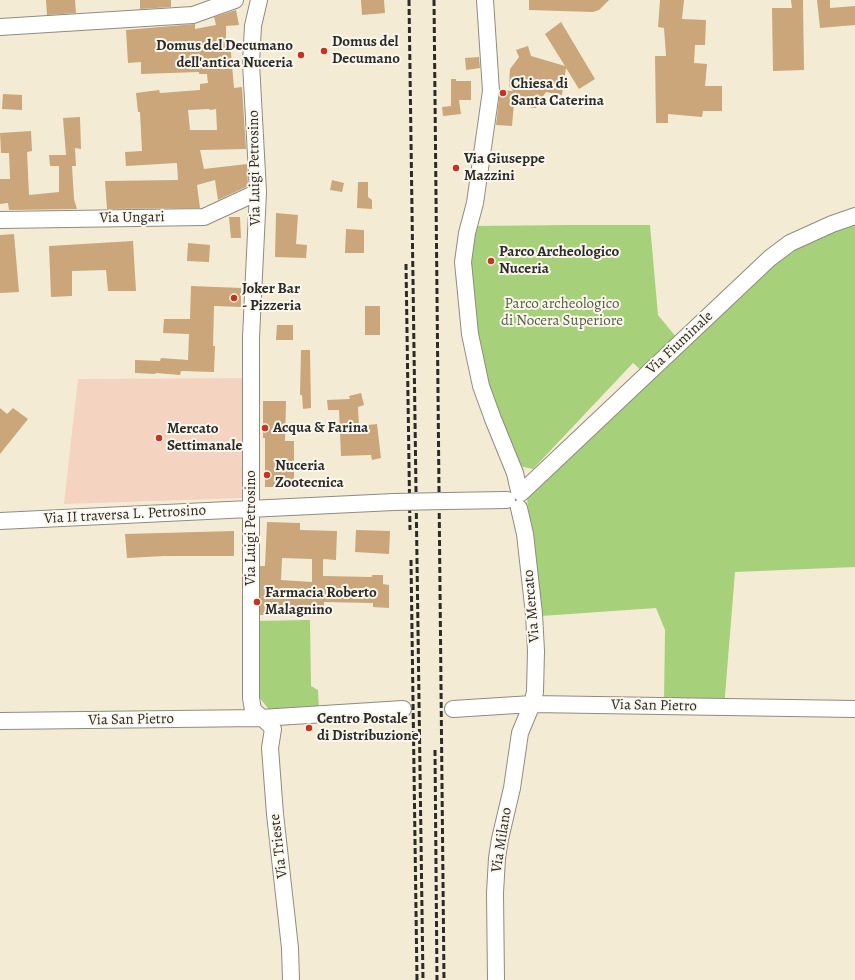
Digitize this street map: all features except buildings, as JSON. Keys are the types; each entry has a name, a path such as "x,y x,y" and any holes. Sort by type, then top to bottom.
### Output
{"street":[{"path":"0,27 193,15 235,0"},
{"name":"Via Luigi Petrosino","path":"259,0 253,26 251,63 258,192 251,337 250,508 251,698 254,710 261,718"},
{"path":"484,0 491,91 475,203 467,233 463,262 470,334 481,386 516,473 516,498"},
{"name":"Via Ungari","path":"0,220 204,217 258,192"},
{"name":"Via Fiuminale","path":"516,498 770,258 790,243 832,224 855,216"},
{"name":"Via II traversa L. Petrosino","path":"0,521 250,508 516,498"},
{"name":"Via Mercato","path":"516,498 525,534 535,629 535,692 532,704"},
{"name":"Via San Pietro","path":"453,709 532,704 855,709"},
{"name":"Via Milano","path":"496,980 495,893 497,858 512,788 520,733 532,704"},
{"name":"Via San Pietro","path":"0,721 261,718 403,709"},
{"name":"Via Trieste","path":"261,718 273,729 270,748 275,814 290,948 291,980"}],"shaded area":[{"name":"Mercato Settimanale","path":"247,378 245,498 64,504 78,379"}],"green space":[{"path":"855,219 855,567 735,572 724,708 664,703 665,630 656,608 541,616 527,498 778,257"},
{"name":"Parco archeologico di Nocera Superiore","path":"650,225 658,315 677,338 643,372 633,363 533,469 519,466 493,406 480,354 470,258 473,226"},
{"path":"310,620 311,686 318,690 319,709 270,711 256,693 253,621"}],"railway":[{"path":"409,0 423,980"},
{"path":"434,0 444,980"},
{"path":"406,264 410,530"},
{"path":"411,560 417,980"},
{"path":"435,750 437,980"}],"place":[{"name":"Domus del Decumano","path":"324,51"},
{"name":"Domus del Decumano dell'antica Nuceria","path":"301,55"},
{"name":"Chiesa di Santa Caterina","path":"503,93"},
{"name":"Via Giuseppe Mazzini","path":"456,168"},
{"name":"Parco Archeologico Nuceria","path":"491,261"},
{"name":"Joker Bar - Pizzeria","path":"234,298"},
{"name":"Acqua & Farina","path":"265,428"},
{"name":"Mercato Settimanale","path":"159,438"},
{"name":"Nuceria Zootecnica","path":"267,475"},
{"name":"Farmacia Roberto Malagnino","path":"257,602"},
{"name":"Centro Postale di Distribuzione","path":"309,728"}]}
